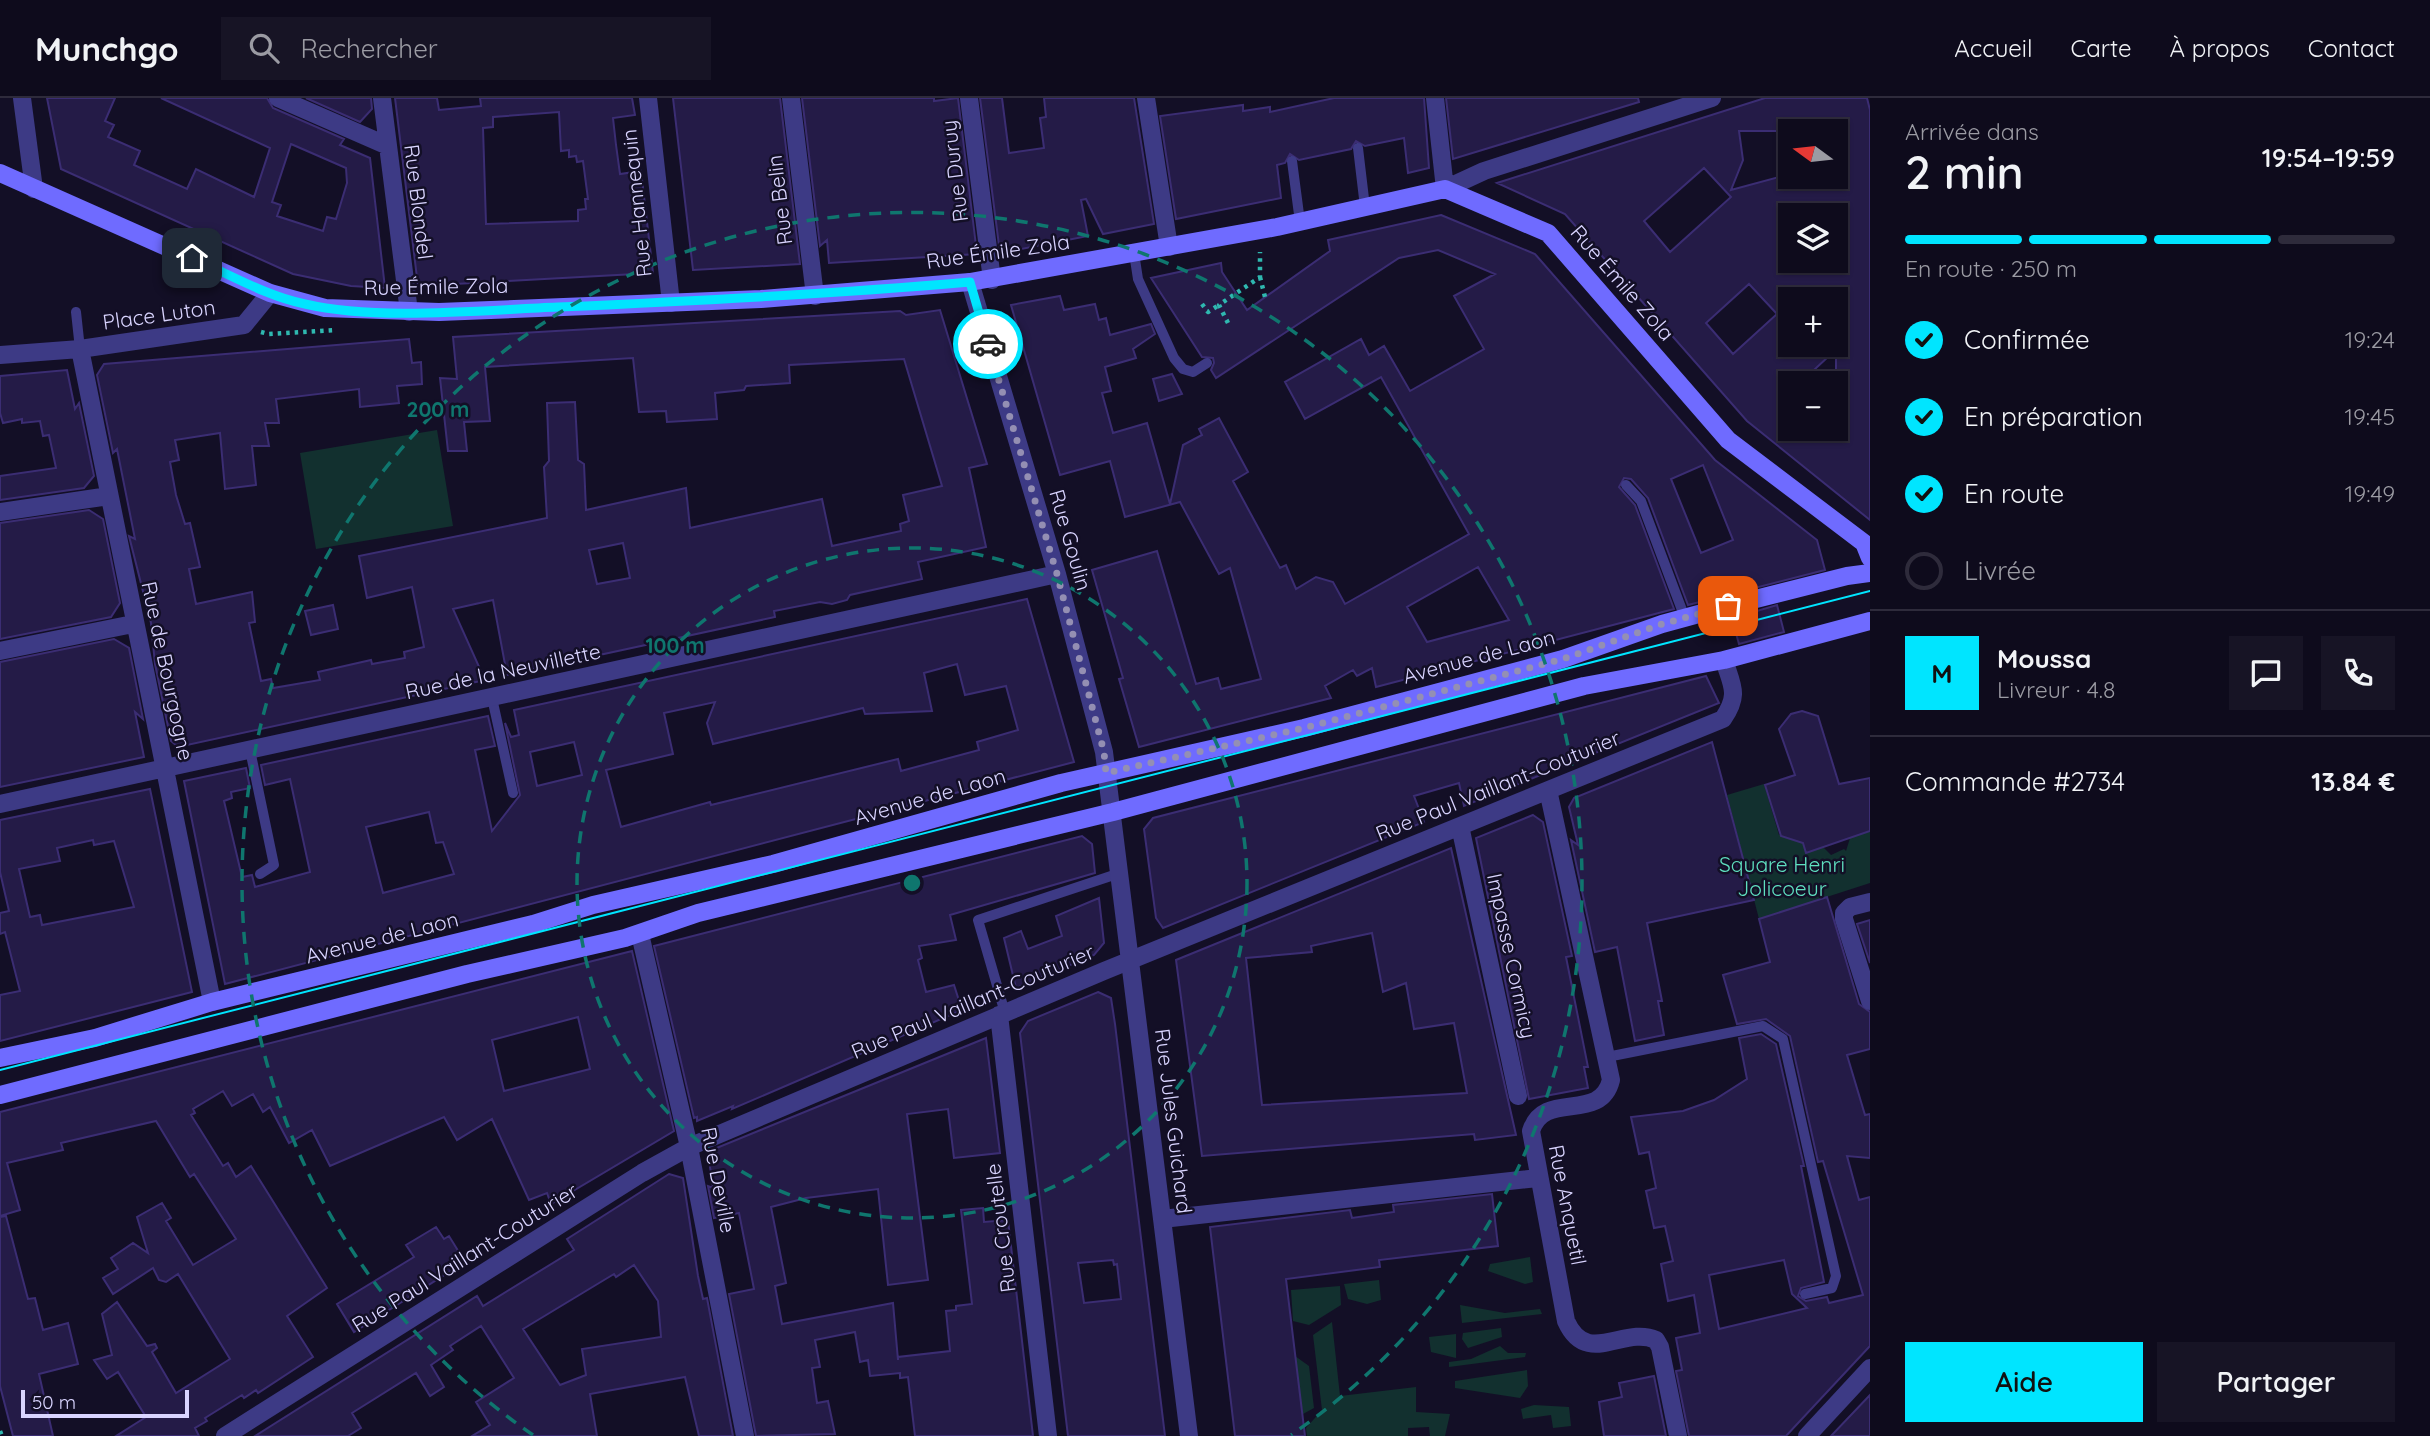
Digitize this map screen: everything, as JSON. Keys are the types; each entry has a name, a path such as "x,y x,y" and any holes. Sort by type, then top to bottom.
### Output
{"main road":[{"name":"Rue Émile Zola","path":"2,179 34,189 270,293 325,308 409,312 815,296 992,280 1300,222 1445,189 1548,233 1728,440 1864,543 1870,558"},
{"name":"Avenue de Laon","path":"0,1058 95,1038 212,1002 533,924 593,905 637,898 773,864 1106,773 1304,728 1563,659 1685,618 1847,576 1870,573"},
{"path":"0,1095 467,974 640,934 698,913 1055,824 1113,813 1584,686 1724,660 1870,621"}],"street":[{"path":"22,98 34,189"},
{"path":"278,98 388,146"},
{"name":"Rue Blondel","path":"382,98 409,312"},
{"name":"Rue Hannequin","path":"648,98 671,303"},
{"name":"Rue Belin","path":"791,98 815,296"},
{"name":"Rue Duruy","path":"969,98 992,280"},
{"path":"1146,98 1169,247"},
{"path":"1435,98 1445,189 1484,171 1678,103 1712,98"},
{"name":"Rue Goulin","path":"970,282 1057,574 1104,752 1113,813"},
{"name":"Place Luton","path":"0,355 80,349 244,325 270,293"},
{"name":"Rue de Bourgogne","path":"80,349 133,624 212,1002"},
{"path":"0,512 109,496"},
{"name":"Rue de la Neuvillette","path":"0,804 1057,574"},
{"path":"0,651 133,624"},
{"name":"Rue Paul Vaillant-Couturier","path":"225,1436 642,1173 689,1147 1130,960 1723,719 1732,706 1735,693 1724,660"},
{"name":"Rue Anquetil","path":"1549,790 1611,1080 1608,1092 1601,1101 1551,1110 1534,1122 1531,1142 1566,1321 1572,1334 1583,1341 1597,1344 1642,1336 1656,1340 1660,1347 1678,1436"},
{"name":"Rue Jules Guichard","path":"1113,813 1189,1436"},
{"name":"Impasse Cormicy","path":"1460,826 1518,1096"},
{"path":"1870,902 1850,907 1844,913 1844,919 1870,1000"},
{"name":"Rue Deville","path":"640,934 689,1147 745,1436"},
{"name":"Rue Croutelle","path":"1002,1014 1048,1436"},
{"path":"1162,1219 1538,1178"},
{"path":"1807,1436 1870,1368"}],"lane":[{"path":"1358,148 1365,207"},
{"path":"1292,161 1300,222"},
{"path":"1134,253 1138,279 1174,358 1183,369 1193,372 1207,363"},
{"name":"Place Luton","path":"76,312 80,349"},
{"path":"1626,485 1640,501 1685,618"},
{"path":"492,698 513,793"},
{"path":"250,750 274,865 260,874"},
{"path":"1002,1014 978,920 1120,873"},
{"path":"1607,1058 1763,1026 1783,1039 1836,1276 1832,1288 1805,1294"}],"path":[{"path":"1260,252 1260,276 1265,297"},
{"path":"1202,304 1208,312 1260,276"},
{"path":"1219,305 1228,323"},
{"path":"244,325 268,334 345,330"},
{"path":"0,1431 2,1436"}],"green space":[{"path":"437,430 453,526 316,549 300,453"},
{"name":"Square Henri Jolicoeur","path":"1764,784 1779,835 1798,827 1806,853 1823,847 1831,855 1844,849 1846,851 1850,838 1870,831 1870,883 1759,919 1727,795"},
{"path":"1530,1257 1533,1282 1525,1284 1488,1271 1490,1264"},
{"path":"1379,1280 1381,1300 1367,1304 1348,1299 1344,1284"},
{"path":"1340,1286 1341,1305 1309,1325 1293,1321 1291,1290"},
{"path":"1460,1305 1505,1313 1540,1309 1542,1314 1462,1323"},
{"path":"1332,1322 1340,1396 1416,1387 1416,1412 1450,1414 1445,1436 1430,1436 1429,1427 1408,1428 1408,1436 1307,1436 1306,1428 1322,1410 1313,1335"},
{"path":"1501,1328 1502,1337 1468,1348 1462,1339 1463,1333"},
{"path":"1456,1334 1456,1358 1431,1352 1429,1337"},
{"path":"1500,1346 1508,1353 1526,1353 1525,1357 1449,1367 1449,1362 1471,1359"},
{"path":"1295,1356 1309,1366 1314,1408 1303,1414"},
{"path":"1527,1370 1528,1386 1520,1398 1455,1388 1455,1381"},
{"path":"1534,1405 1569,1407 1571,1426 1553,1428 1551,1415 1523,1419 1521,1409"}],"building":[{"path":"47,98 115,98 105,121 114,125 108,137 140,151 134,165 187,189 196,169 254,197 270,148 161,98 267,98 273,108 344,139 340,145 370,158 385,288 351,286 293,274 61,169","holes":["291,144 346,168 347,183 336,219 327,217 323,231 277,216 281,205 272,202"]},
{"path":"306,98 371,98 372,109 360,122"},
{"path":"395,98 437,98 439,110 481,106 480,98 632,98 635,115 613,118 616,145 620,174 641,171 653,273 418,286","holes":["559,112 561,151 569,150 569,157 576,156 577,162 583,161 588,199 585,199 586,209 578,210 578,221 486,224 483,128 493,127 493,117"]},
{"path":"673,98 780,98 800,264 693,270"},
{"path":"802,98 934,98 934,101 958,98 977,254 829,263 827,240 820,246"},
{"path":"980,98 1002,98 1009,153 1044,148 1040,118 1046,117 1044,98 1134,98 1154,224 1103,234 1086,199 1081,200 1088,236 1000,253"},
{"path":"1334,98 1424,98 1429,168 1408,173 1404,138 1365,146 1356,141 1351,149 1299,160 1290,154 1285,163 1277,165 1281,198 1176,219 1160,116 1243,105 1243,111 1270,107 1270,112"},
{"path":"1446,98 1638,98 1639,102 1453,159"},
{"path":"1765,98 1867,98 1870,110 1870,520 1747,421 1565,214 1497,183","holes":["1704,168 1731,197 1670,252 1644,221","1749,284 1777,314 1733,354 1706,323","1778,287 1848,287 1848,357 1836,357 1836,371 1848,371 1848,441 1778,441 1778,371 1813,371 1828,357 1778,357"]},
{"path":"1441,215 1535,254 1715,460 1817,540 1825,570 1688,605 1648,498 1631,479 1624,478 1619,487 1635,505 1674,609 1376,687 1372,668 1357,676 1353,670 1325,686 1331,698 1139,747 1119,679 1123,678 1092,570 1157,551 1196,684 1218,678 1221,689 1261,679 1230,568 1219,574 1180,502 1125,517 1110,461 1060,475 1011,305 1060,296 1064,310 1095,304 1099,320 1106,318 1110,335 1151,324 1155,334 1133,349 1136,358 1105,367 1111,391 1102,393 1113,433 1147,423 1170,504 1183,445 1202,435 1199,429 1219,418 1248,472 1233,481 1280,568 1286,565 1296,589 1316,577 1333,582 1345,604 1469,534 1381,377 1305,419 1285,382 1361,339 1369,355 1384,346 1410,391 1484,349 1454,296 1495,274 1438,250 1399,258 1216,378 1211,370 1213,358 1202,357 1151,278 1221,263 1222,272 1247,310 1330,251 1328,240","holes":["1703,465 1733,540 1701,553 1671,479","1478,567 1509,620 1427,642 1407,607"]},
{"path":"940,310 987,464 969,468 986,547 918,562 922,579 850,595 847,600 774,611 775,617 507,675 493,600 453,609 485,680 178,747 171,741 155,664 151,623 129,536 135,539 117,449 113,453 97,375 104,364 409,339 412,363 421,362 422,384 397,386 399,403 360,407 359,389 276,399 279,423 265,423 269,446 252,446 256,485 225,489 220,433 175,440 179,460 170,462 176,495 185,524 190,523 200,567 189,569 196,604 252,592 255,622 249,623 261,681 271,679 273,688 320,680 318,672 371,660 372,664 405,658 404,652 424,647 412,587 367,598 359,556 547,518 544,467 549,461 547,403 575,402 578,460 584,464 586,510 686,488 690,528 822,499 832,546 901,531 900,524 909,521 903,495 942,486 904,359 789,365 790,383 746,386 744,390 715,393 717,419 667,422 666,411 639,412 633,358 485,367 490,421 464,422 467,451 448,451 440,378 457,379 453,337 900,311 906,315","holes":["623,543 630,578 597,584 589,550"]},
{"path":"67,370 75,409 79,403 94,476 84,488 0,500 0,476 56,468 49,435 43,436 40,421 22,423 22,419 3,423 0,413 0,376"},
{"path":"1172,374 1182,394 1159,401 1153,379"},
{"path":"89,510 103,519 120,603 111,617 0,639 0,523"},
{"path":"1027,599 1074,762 225,984 184,781 246,768 250,788 231,792 232,798 224,801 242,877 252,875 255,887 310,872 290,779 265,785 261,765 488,716 495,746 475,750 492,831 520,795 505,723 511,737 519,735 514,710","holes":["957,664 965,695 1006,686 1018,730 977,742 979,750 901,771 898,759 711,805 710,802 621,827 606,770 673,754 664,713 715,702 707,723 713,744 863,708 865,714 932,711 924,673","574,742 582,775 537,786 530,752","429,812 436,843 443,842 454,874 383,893 366,827"]},
{"path":"333,605 338,629 311,635 305,611"},
{"path":"1777,605 1784,632 1739,644 1732,619 1720,622"},
{"path":"114,639 129,648 143,719 135,712 144,757 0,787 0,662"},
{"path":"1706,676 1719,703 1464,806 1459,783 1414,796 1424,822 1163,928 1156,918 1144,829 1153,818"},
{"path":"1802,711 1818,716 1839,784 1870,778 1870,831 1806,853 1803,843 1781,836 1765,785 1795,775 1779,729 1791,714"},
{"path":"1712,742 1754,900 1647,923 1662,1001 1658,1001 1664,1035 1635,1041 1617,947 1595,952 1571,840 1578,845 1569,807 1574,798"},
{"path":"150,789 192,992 0,1041 0,995 20,991 5,932 0,934 0,913 9,911 0,872 0,820","holes":["93,840 94,845 114,841 134,907 42,925 40,915 30,917 19,869 60,861 57,848"]},
{"path":"1533,815 1543,822 1572,956 1566,957 1588,1067 1584,1067 1588,1088 1529,1099 1476,838"},
{"path":"1082,836 1092,844 1095,873 950,915 956,940 919,946 922,958 918,960 926,992 954,985 962,1010 732,1109 733,1106 697,1121 697,1117 694,1118 654,946"},
{"path":"1451,848 1516,1135 1475,1140 1474,1134 1202,1156 1176,960","holes":["1372,933 1383,992 1406,983 1414,1029 1454,1023 1467,1093 1262,1105 1246,958 1312,952 1311,946"]},
{"path":"1827,897 1859,1004 1870,1012 1870,1049 1847,1055 1865,1115 1870,1114 1870,1158 1847,1156 1859,1200 1870,1197 1870,1346 1786,1436 1689,1436 1676,1371 1682,1370 1676,1338 1700,1333 1694,1295 1668,1301 1661,1264 1673,1261 1665,1226 1654,1228 1646,1191 1656,1188 1649,1152 1639,1154 1631,1117 1683,1111 1714,1100 1747,1079 1739,1038 1761,1034 1776,1044 1804,1166 1801,1166 1824,1282 1801,1288 1798,1296 1806,1301 1827,1297 1829,1303 1863,1295 1823,1161 1818,1162 1790,1036 1766,1019 1737,1024 1723,975 1770,962 1759,919","holes":["1784,1260 1792,1294 1807,1308 1719,1329 1709,1275"]},
{"path":"1099,898 1104,943 1094,955 1016,988 1004,938 1021,931 1028,949 1062,936 1056,916"},
{"path":"1870,920 1870,963 1857,924"},
{"path":"632,951 674,1131 551,1204 547,1193 529,1200 492,1119 457,1140 444,1117 330,1166 312,1130 289,1143 270,1107 263,1112 253,1094 232,1106 223,1091 193,1109 195,1113 191,1115 223,1166 228,1163 236,1177 251,1166 327,1288 287,1316 313,1357 258,1393 256,1390 244,1398 242,1395 205,1418 207,1421 195,1428 199,1436 116,1436 146,1417 118,1372 107,1379 94,1360 112,1355 102,1314 117,1302 147,1346 155,1344 157,1348 152,1352 176,1393 230,1359 178,1274 166,1282 159,1280 153,1268 113,1294 103,1278 118,1269 111,1258 133,1243 148,1253 137,1217 162,1203 171,1218 166,1221 193,1265 236,1239 194,1174 190,1177 156,1121 61,1143 63,1150 7,1163 20,1210 0,1216 0,1112","holes":["578,1017 590,1069 504,1091 492,1040"]},
{"path":"1098,992 1111,998 1165,1436 1068,1436 1020,1033 1028,1021","holes":["1113,1260 1114,1265 1117,1264 1121,1299 1084,1303 1078,1263"]},
{"path":"986,1038 1000,1153 954,1158 948,1109 907,1114 928,1280 888,1285 878,1189 806,1198 771,1207 786,1283 775,1286 782,1324 893,1303 898,1360 898,1357 950,1351 946,1311 956,1310 956,1306 972,1304 961,1210 983,1208 984,1222 1008,1220 1033,1436 915,1436 908,1377 900,1378 900,1373 870,1376 868,1360 860,1362 855,1332 815,1340 820,1367 812,1368 817,1403 828,1401 835,1434 756,1436 729,1294 754,1289 739,1213 714,1218 708,1186 713,1188 709,1160 714,1149"},
{"path":"669,1174 683,1178 698,1276 703,1299 707,1298 733,1436 699,1436 685,1377 590,1394 597,1436 472,1436 490,1425 476,1402 514,1378 481,1326 450,1346 453,1350 431,1365 444,1387 430,1396 416,1373 352,1413 361,1428 348,1436 255,1436 477,1296 483,1306 574,1250 567,1239","holes":["634,1265 658,1301 661,1337 582,1349 586,1375 560,1385 523,1329 614,1274 616,1277"]},
{"path":"1492,1194 1498,1246 1379,1260 1380,1267 1286,1279 1305,1436 1235,1436 1210,1227 1350,1210 1352,1218 1394,1212 1393,1205"},
{"path":"6,1216 28,1299 35,1298 43,1330 68,1323 78,1364 39,1374 53,1436 13,1436 0,1386 0,1217"},
{"path":"436,1227 444,1239 449,1236 465,1262 354,1332 337,1304 414,1257 406,1245"},
{"path":"1654,1376 1666,1436 1604,1436 1599,1402 1622,1397 1619,1383"},
{"path":"1870,1395 1870,1436 1831,1436"}],"tram line":[{"path":"0,1070 1870,591"}],"way so far":[{"path":"988,344 1057,574 1104,752 1106,773 1304,728 1563,659 1662,624 1728,606"}],"route":[{"path":"192,258 270,293 304,304 353,310 439,312 716,301 815,296 970,282 988,344"}]}
